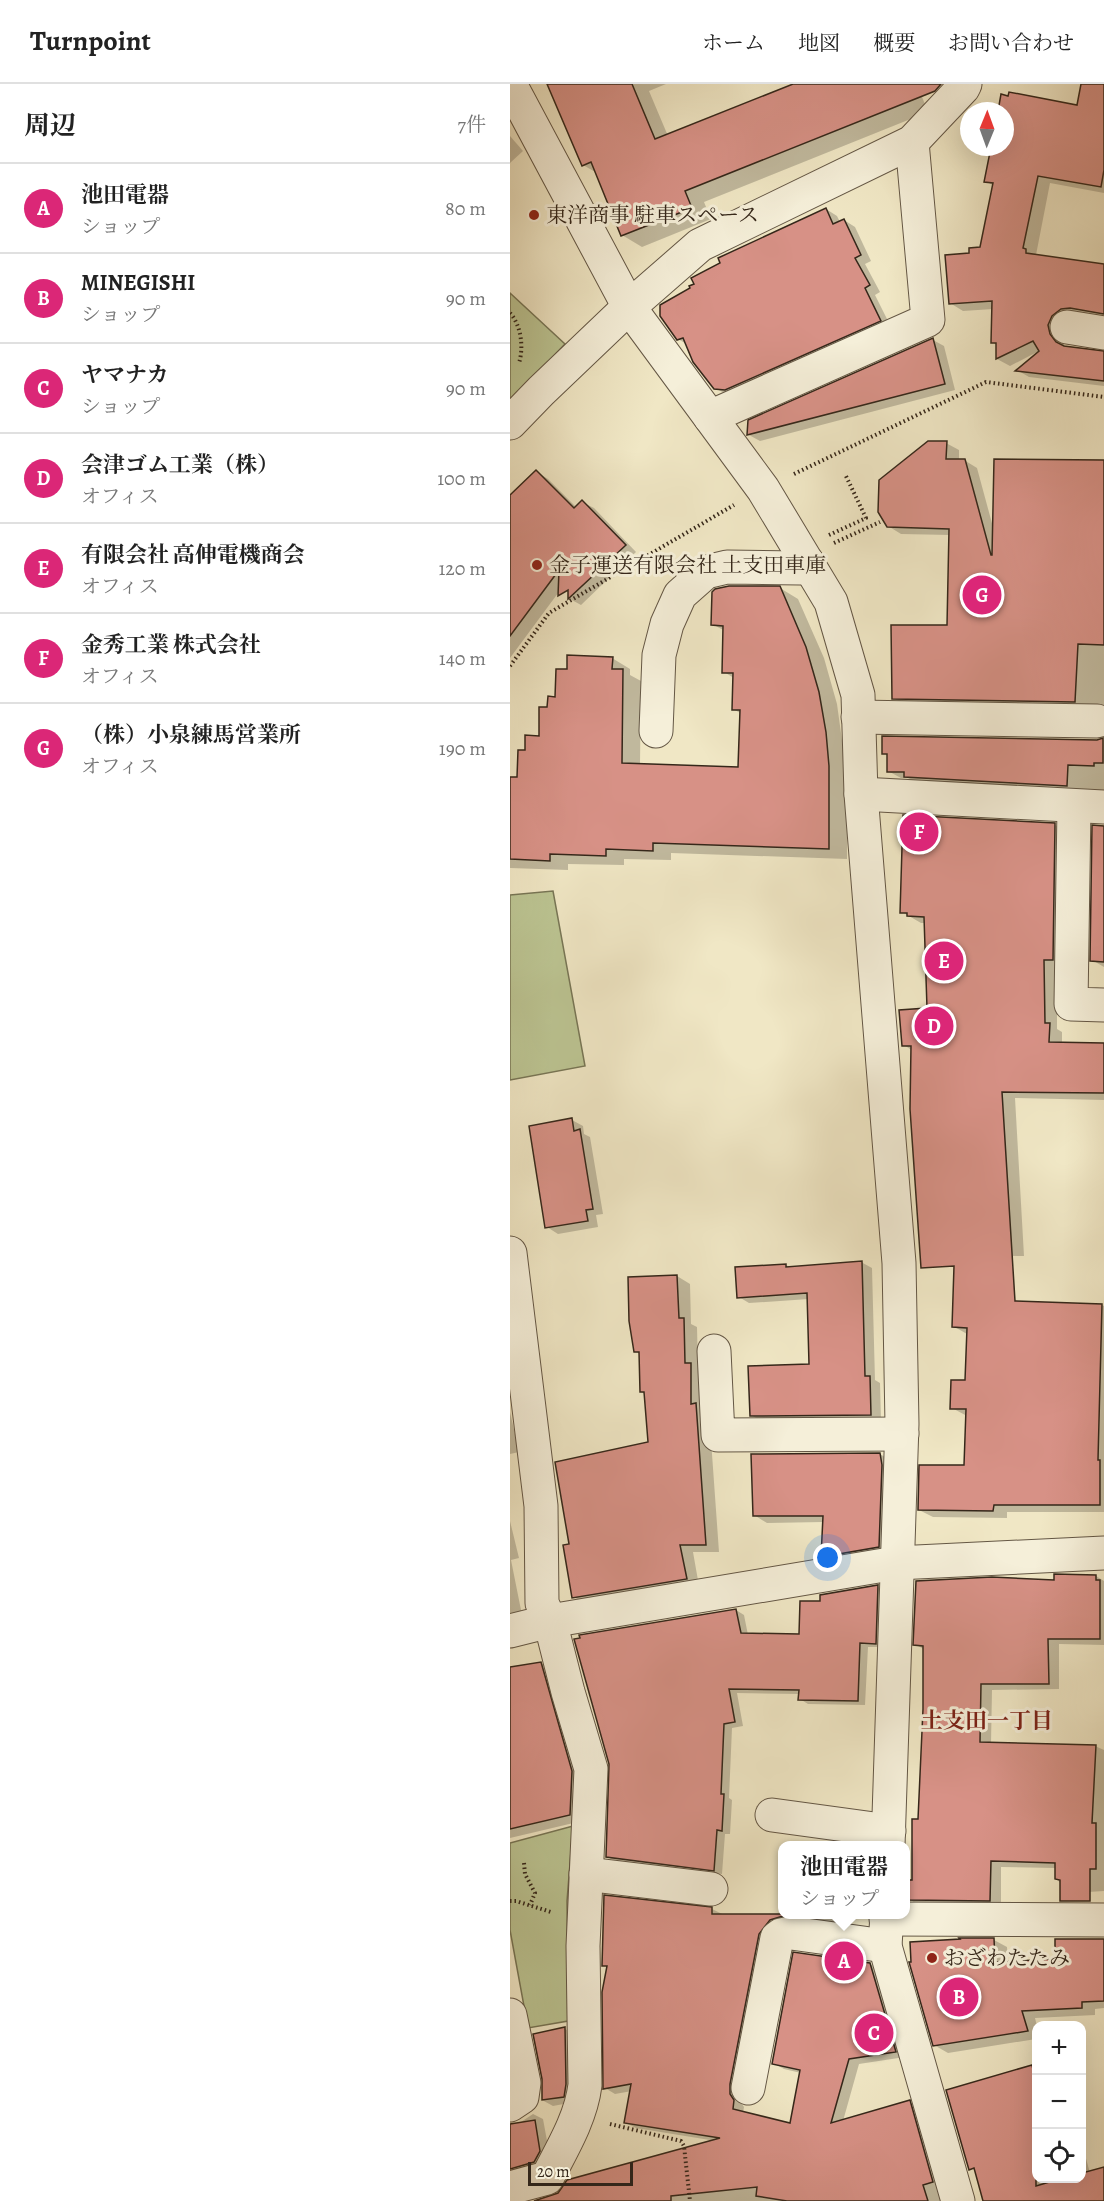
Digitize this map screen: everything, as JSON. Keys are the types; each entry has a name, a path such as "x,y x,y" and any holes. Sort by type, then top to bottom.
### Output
{"street":[{"path":"510,84 629,307 763,489 815,554 858,695 861,794 899,1263 902,1434 896,1563 889,1838 772,1815"},
{"path":"510,423 629,307 700,245 912,141 963,88 964,84"},
{"path":"710,417 928,320 912,141"},
{"path":"1067,327 1104,333"},
{"path":"656,731 658,655 667,624 680,595 706,572 727,567 800,568 815,554"},
{"path":"858,717 1097,722"},
{"path":"861,794 1089,807 1071,1004 1104,1005"},
{"path":"510,2188 547,2178 584,2099 584,1917 591,1768 550,1621 542,1603 541,1506 523,1469 511,1264"},
{"path":"714,1351 718,1435 902,1434"},
{"path":"510,1631 550,1621 896,1563 1104,1553"},
{"path":"586,1874 711,1888"},
{"path":"748,2088 777,1938 781,1935 886,1927 1104,1920"},
{"path":"886,1927 958,2201"},
{"path":"510,2015 524,2083 522,2097 510,2106"}],"path":[{"path":"510,313 517,321 520,335 521,357 517,371"},
{"path":"510,666 549,613 763,489 986,381 1104,397"},
{"path":"815,554 829,534 866,518 845,474"},
{"path":"815,554 880,522"},
{"path":"524,1863 525,1874 535,1893 530,1905"},
{"path":"510,1901 558,1915 584,1917"},
{"path":"577,2117 681,2141 684,2146 690,2201"}],"green space":[{"path":"510,293 565,344 510,402"},
{"path":"553,891 585,1066 510,1080 510,895"},
{"path":"573,1826 567,1901 568,2021 528,2028 510,1930 510,1843"}],"building":[{"path":"547,84 632,84 655,139 793,84 941,84 935,91 685,191 692,208 621,236 591,162 582,166"},
{"path":"1081,84 1104,84 1104,170 1101,187 1038,176 1023,248 1026,249 1026,253 1104,264 1104,314 1070,308 1061,309 1052,316 1048,325 1050,334 1056,342 1064,346 1104,351 1104,381 1015,371 1039,351 1033,341 996,359 996,343 991,343 992,301 949,304 945,255 969,253 969,248 980,247 993,183 984,182 989,156 1014,156 1014,102 1000,102 1001,94 1008,96 1009,92 1077,105"},
{"path":"826,208 833,224 844,219 861,255 855,258 870,285 865,288 881,321 725,390 714,389 693,362 683,338 677,340 660,316 660,305 690,288 689,286 694,284 691,278 720,263 718,258"},
{"path":"933,338 945,384 747,435 748,420"},
{"path":"928,441 947,441 946,459 965,459 991,555 994,459 1104,460 1104,645 1078,644 1075,702 892,699 891,625 947,625 949,529 887,527 878,512 879,480"},
{"path":"536,470 574,508 582,500 626,545 568,599 568,590 558,596 559,570 510,636 510,495"},
{"path":"729,586 780,586 806,647 819,692 826,732 829,766 829,849 653,843 653,851 606,849 606,856 550,854 550,861 510,859 510,777 517,777 518,750 525,750 525,735 539,736 539,707 547,707 548,696 555,697 556,669 567,669 567,655 613,657 612,669 623,669 622,763 738,767 740,710 732,710 733,673 722,673 723,626 711,625 712,592 715,589"},
{"path":"882,736 1097,740 1103,738 1103,763 1094,763 1094,766 1068,765 1067,786 904,777 904,772 887,772 887,754 882,754"},
{"path":"903,815 1055,823 1053,960 1044,960 1045,1023 1050,1023 1049,1042 1104,1043 1104,1093 1002,1092 1015,1301 1102,1304 1098,1460 1100,1460 1100,1505 994,1505 993,1511 918,1510 919,1465 964,1465 966,1409 950,1409 951,1380 965,1380 967,1328 952,1327 954,1266 921,1268 910,1109 911,1046 902,1046 899,1010 927,1008 924,917 907,916 907,913 900,913"},
{"path":"1092,825 1104,826 1104,962 1090,961"},
{"path":"572,1118 574,1131 580,1129 593,1209 586,1210 588,1221 545,1228 529,1126"},
{"path":"862,1261 865,1376 870,1376 871,1415 750,1416 748,1366 809,1364 807,1293 737,1298 735,1267 786,1264 786,1267"},
{"path":"677,1275 679,1318 684,1318 685,1363 691,1363 691,1404 696,1403 706,1545 680,1545 687,1579 572,1598 563,1545 569,1544 555,1462 648,1442 644,1392 640,1392 639,1352 634,1352 629,1321 628,1277"},
{"path":"880,1453 882,1465 879,1547 821,1557 823,1516 753,1516 751,1454"},
{"path":"1054,1574 1096,1575 1096,1580 1100,1580 1100,1639 1048,1639 1049,1684 981,1684 980,1742 1096,1745 1092,1823 1096,1823 1096,1869 1090,1869 1090,1901 1060,1901 1060,1880 1055,1879 1055,1863 991,1861 990,1901 910,1900 912,1819 918,1819 923,1709 923,1646 913,1645 916,1581 992,1577 1054,1580"},
{"path":"878,1585 876,1644 860,1643 858,1701 798,1700 799,1690 729,1689 735,1722 724,1724 722,1831 717,1830 714,1871 606,1857 609,1764 574,1639 580,1638 579,1635 736,1609 741,1633 799,1634 800,1601 820,1601 820,1595"},
{"path":"541,1662 572,1771 570,1815 510,1829 510,1667"},
{"path":"604,1895 712,1907 712,1914 778,1914 778,1918 770,1920 759,1934 730,2094 734,2100 733,2109 790,2123 800,2070 772,2064 793,1952 870,1963 896,2052 849,2059 831,2123 910,2100 933,2182 923,2185 928,2201 787,2201 756,2196 757,2187 671,2196 671,2201 534,2201 558,2193 567,2180 720,2138 624,2123 631,2084 603,2089 602,1992 607,1966 602,1966"},
{"path":"994,1938 995,1962 1055,1959 1055,1939 1104,1939 1104,2001 1082,2002 1082,2008 1022,2011 1028,2031 933,2046 909,1962 911,1962 910,1942"},
{"path":"565,2027 566,2084 564,2097 542,2100 542,2079 533,2034"},
{"path":"1032,2065 1032,2183 1036,2183 1036,2186 1046,2183 1086,2183 1086,2172 1104,2167 1104,2201 983,2201 974,2168 969,2170 946,2090"},
{"path":"535,2120 540,2151 534,2162 510,2169 510,2124"}],"place":[{"name":"東洋商事 駐車スペース","path":"534,215"},
{"name":"金子運送有限会社 土支田車庫","path":"537,565"},
{"name":"（株）小泉練馬営業所","path":"982,595"},
{"name":"金秀工業 株式会社","path":"919,832"},
{"name":"有限会社 高伸電機商会","path":"944,961"},
{"name":"会津ゴム工業（株）","path":"934,1026"},
{"name":"おざわたたみ","path":"932,1958"},
{"name":"池田電器","path":"844,1961"},
{"name":"MINEGISHI","path":"959,1997"},
{"name":"ヤマナカ","path":"874,2033"}],"district":[{"name":"土支田一丁目","path":"987,1721"}]}
